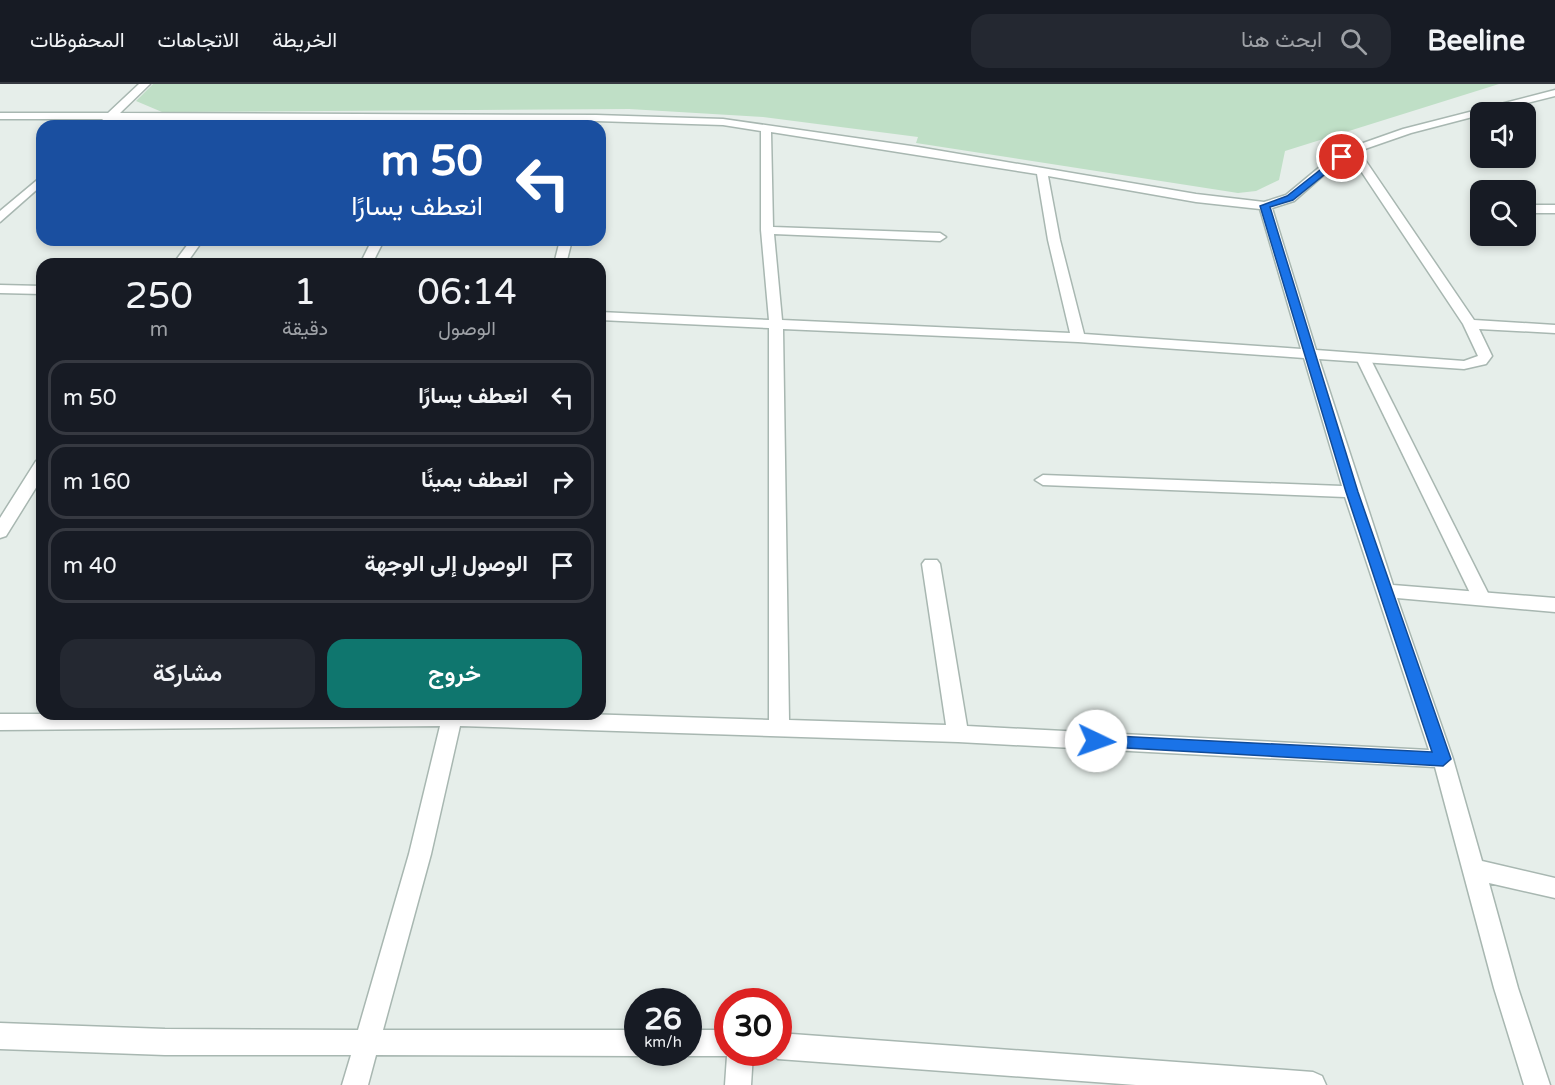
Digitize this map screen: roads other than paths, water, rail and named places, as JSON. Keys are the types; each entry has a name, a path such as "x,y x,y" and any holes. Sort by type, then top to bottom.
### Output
{"street":[{"path":"107,120 145,84"},
{"path":"606,122 673,119 766,127 1196,198 1265,206 1290,198 1331,163 1353,150 1407,131 1555,93"},
{"path":"0,116 111,116 226,120"},
{"path":"766,127 767,230 776,325 779,729"},
{"path":"606,316 1078,338 1309,355 1474,364 1485,356 1470,324 1353,150"},
{"path":"1042,172 1078,338"},
{"path":"0,218 36,185"},
{"path":"1265,206 1352,492 1388,591 1443,759 1472,869 1537,1085"},
{"path":"1536,209 1555,209"},
{"path":"767,230 940,237"},
{"path":"0,289 36,290"},
{"path":"1470,324 1555,328"},
{"path":"1363,358 1482,599"},
{"path":"0,532 36,475"},
{"path":"1043,480 1352,492"},
{"path":"931,564 958,734"},
{"path":"1388,591 1555,605"},
{"path":"0,722 151,720"},
{"path":"355,1085 420,854 451,720"},
{"path":"553,720 958,734 1443,759"},
{"path":"1472,869 1555,888"},
{"path":"0,1036 165,1042 624,1043"},
{"path":"792,1047 1313,1085"},
{"path":"738,1085 739,1066"}]}
